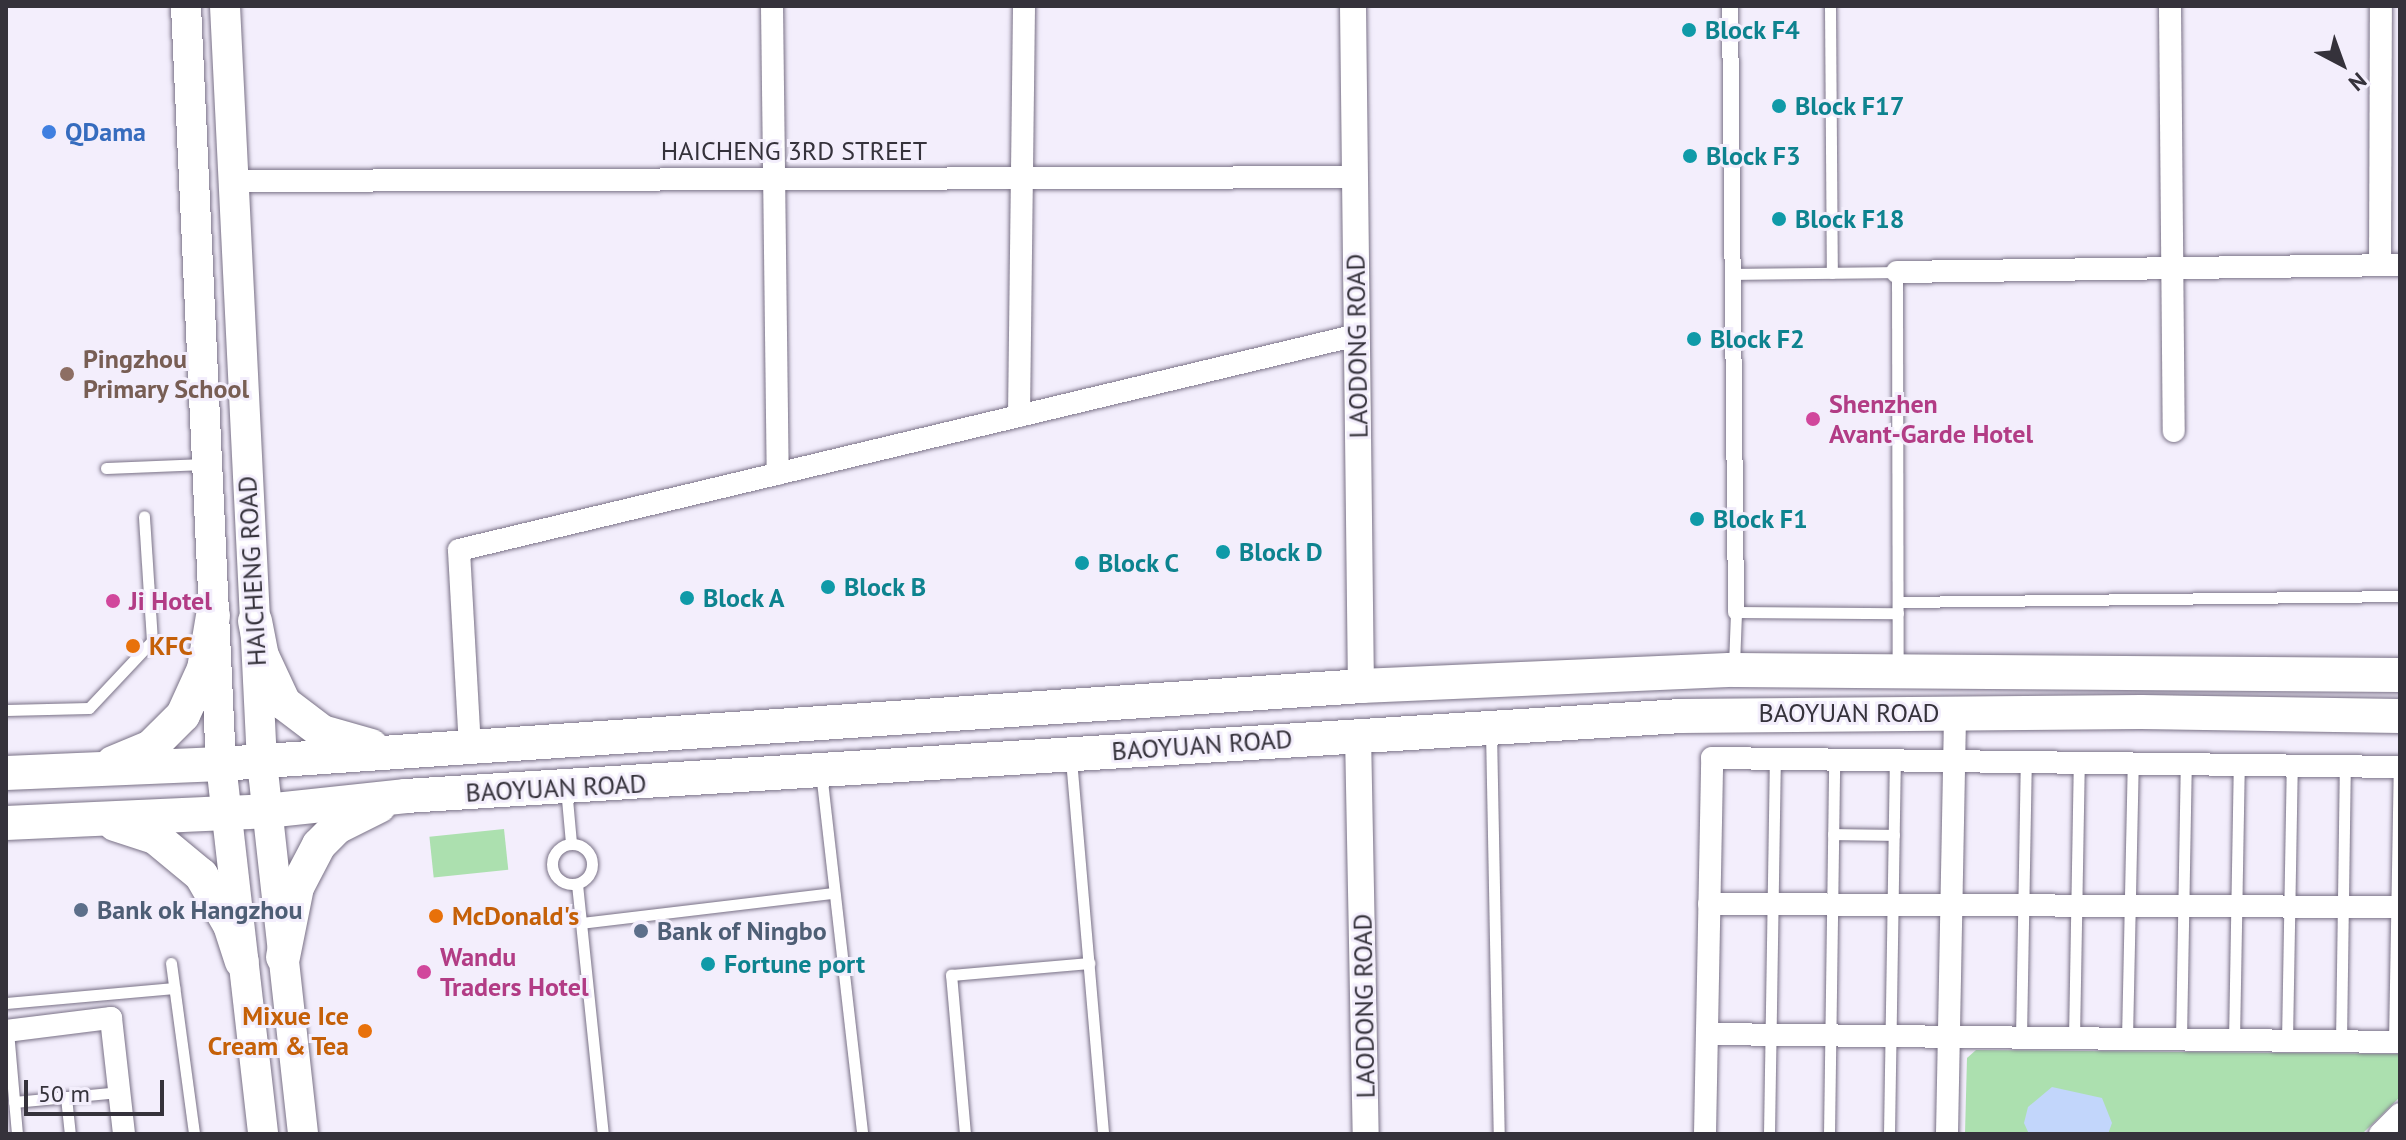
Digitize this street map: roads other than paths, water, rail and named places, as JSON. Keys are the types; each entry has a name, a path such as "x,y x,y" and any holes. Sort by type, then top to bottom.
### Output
{"main road":[{"name":"HAICHENG ROAD","path":"186,6 221,764 263,1134"},
{"name":"HAICHENG ROAD","path":"225,6 262,762 303,1134"},
{"path":"87,770 129,758 169,733 196,693 213,616"},
{"path":"255,621 271,678 301,720 347,741 403,752"},
{"name":"BAOYUAN ROAD","path":"6,773 262,762 1361,686 1734,670 2400,675"},
{"name":"BAOYUAN ROAD","path":"6,823 266,811 406,796 1358,734 1769,713 2400,716"},
{"path":"581,786 583,781 575,767 577,752 595,739"},
{"path":"283,957 297,887 319,845 364,811 406,796"},
{"path":"87,819 125,826 180,853 218,901 242,961"}],"street":[{"path":"772,6 778,474"},
{"path":"1019,416 1024,6"},
{"name":"LAODONG ROAD","path":"1353,6 1361,686"},
{"path":"1730,6 1736,612"},
{"path":"2170,6 2174,431"},
{"path":"1897,272 2390,265 2381,6"},
{"name":"HAICHENG 3RD STREET","path":"232,181 1355,177"},
{"path":"470,748 459,550 1357,335"},
{"path":"1947,1134 1955,712"},
{"name":"LAODONG ROAD","path":"1358,734 1366,1134"},
{"path":"1705,1134 1712,758 2399,767"},
{"path":"1709,904 2398,907"},
{"path":"7,1031 111,1018 124,1134"},
{"path":"1707,1034 2397,1042"},
{"path":"2380,1134 2400,1114"}],"lane":[{"path":"1830,6 1832,273"},
{"path":"1733,274 1897,272 1898,671"},
{"path":"106,468 206,464"},
{"path":"6,710 89,708 152,641 144,516"},
{"path":"1734,670 1736,612 2400,596"},
{"path":"1491,727 1499,1134"},
{"path":"1071,754 1103,1134"},
{"path":"1769,1134 1775,759"},
{"path":"1829,1134 1834,760"},
{"path":"1889,1134 1895,760"},
{"path":"2021,1038 2026,762"},
{"path":"2074,1039 2079,763"},
{"path":"2127,1039 2133,764"},
{"path":"2181,1040 2186,764"},
{"path":"2234,1041 2239,765"},
{"path":"2287,1041 2292,766"},
{"path":"2341,1042 2345,766"},
{"path":"2397,1042 2399,767"},
{"path":"820,771 862,1134"},
{"path":"571,843 582,846 592,861 591,872 577,884 564,882 552,867 554,854 571,843 581,786"},
{"path":"1833,834 1894,835"},
{"path":"577,884 603,1134"},
{"path":"581,923 834,893"},
{"path":"171,963 194,1134"},
{"path":"965,1134 951,975 1089,963"},
{"path":"6,1003 174,988"},
{"path":"7,1031 17,1134"},
{"path":"14,1102 119,1092"},
{"path":"66,1097 70,1134"}],"water":[{"path":"2052,1087 2102,1098 2112,1123 2108,1134 2029,1134 2024,1123 2028,1107"}],"place":[{"name":"Block F4","path":"1689,30"},
{"name":"Block F17","path":"1779,106"},
{"name":"QDama","path":"49,132"},
{"name":"Block F3","path":"1690,156"},
{"name":"Block F18","path":"1779,219"},
{"name":"Block F2","path":"1694,339"},
{"name":"Pingzhou Primary School","path":"67,374"},
{"name":"Shenzhen Avant-Garde Hotel","path":"1813,419"},
{"name":"Block F1","path":"1697,519"},
{"name":"Block D","path":"1223,552"},
{"name":"Block C","path":"1082,563"},
{"name":"Block B","path":"828,587"},
{"name":"Block A","path":"687,598"},
{"name":"Ji Hotel","path":"113,601"},
{"name":"KFC","path":"133,646"},
{"name":"Bank ok Hangzhou","path":"81,910"},
{"name":"McDonald's","path":"436,916"},
{"name":"Bank of Ningbo","path":"641,931"},
{"name":"Fortune port","path":"708,964"},
{"name":"Wandu Traders Hotel","path":"424,972"},
{"name":"Mixue Ice Cream & Tea","path":"365,1031"}]}
